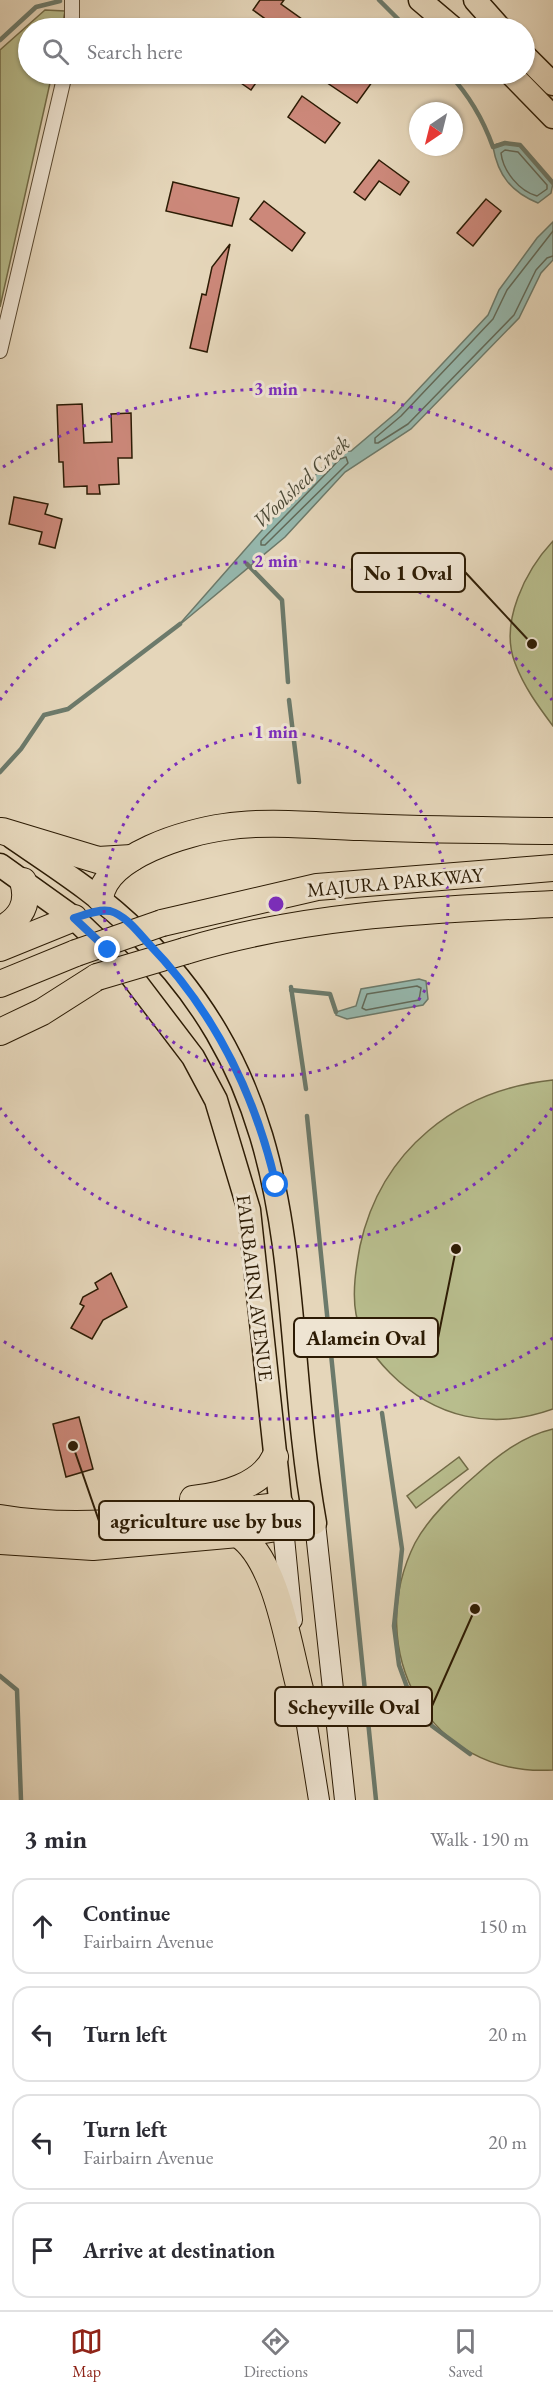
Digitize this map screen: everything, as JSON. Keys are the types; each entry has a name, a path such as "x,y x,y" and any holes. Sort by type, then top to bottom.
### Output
{"highway":[{"path":"100,904 105,883 132,858 183,836 237,825 553,831"},
{"path":"1,830 98,860 132,858"},
{"name":"MAJURA PARKWAY","path":"0,984 76,953 162,923 317,887 553,868"},
{"path":"0,930 17,919 25,906 26,891 23,881"},
{"name":"MAJURA PARKWAY","path":"0,1015 97,976 241,934 321,920 441,909 553,904"},
{"path":"0,948 74,918"},
{"path":"0,1032 48,1009 97,976"},
{"path":"27,1522 87,1509 220,1496 260,1476 275,1457"},
{"path":"0,1518 27,1522 107,1522 282,1517"},
{"path":"0,1541 93,1547 238,1534 282,1517"},
{"path":"238,1534 253,1548 272,1585 300,1689"}],"main road":[{"path":"420,0 441,18"},
{"path":"441,0 458,18"},
{"path":"475,0 491,18"},
{"path":"535,65 553,84"},
{"path":"520,84 553,117"},
{"name":"FAIRBAIRN AVENUE","path":"1,830 124,920 159,954 215,1031 248,1092 264,1138 276,1185 285,1244 345,1800"},
{"name":"FAIRBAIRN AVENUE","path":"0,865 74,918 123,964 193,1057 216,1100 232,1147 249,1210 300,1689 319,1800"},
{"path":"74,918 100,904 107,936 123,964"},
{"path":"282,1517 313,1513"}],"street":[{"path":"72,0 72,18"},
{"path":"0,351 63,84"}],"green space":[{"path":"45,10 65,11 64,18 36,18"},
{"path":"18,34 18,84 50,84 0,307 0,50"},
{"path":"553,541 553,726 519,672 511,647 510,631 513,614 525,582 533,567"},
{"path":"553,1080 553,1409 530,1416 508,1419 486,1419 445,1410 426,1401 390,1373 368,1346 361,1330 355,1306 355,1280 360,1246 370,1212 386,1181 405,1154 428,1131 455,1112 485,1097 518,1086"},
{"path":"553,1429 553,1770 509,1767 471,1753 440,1730 417,1699 402,1664 397,1624 401,1584 415,1543 427,1524 459,1490 502,1454 531,1436"},
{"path":"459,1457 468,1469 416,1508 407,1496"}],"water":[{"path":"497,144 520,145 553,183 551,193 538,203 513,188 498,166 493,147"},
{"path":"553,222 553,260 541,273 519,318 411,429 345,472 285,537 177,627 272,519 338,452 351,451 397,412 488,315 499,290 537,238"},
{"path":"419,979 426,981 428,999 423,1005 347,1019 336,1015 336,1012 356,1006 361,989"}],"building":[{"path":"260,0 284,0 281,4 300,18 264,18 253,10"},
{"path":"242,84 255,84 251,90"},
{"path":"329,84 371,84 357,103"},
{"path":"302,96 340,123 325,143 288,117"},
{"path":"379,160 409,182 400,195 379,181 365,200 354,192"},
{"path":"173,182 239,198 232,226 166,211"},
{"path":"486,199 501,211 473,246 457,233"},
{"path":"264,201 305,233 292,251 250,219"},
{"path":"230,244 207,352 190,348 202,294 206,295 212,267"},
{"path":"82,404 84,443 112,442 111,414 131,413 132,458 118,458 119,484 99,485 100,494 87,494 87,486 64,487 63,462 59,462 57,405"},
{"path":"14,497 48,504 45,514 62,519 55,548 39,544 42,532 9,524"},
{"path":"111,1273 127,1307 103,1320 92,1339 71,1328 84,1306 80,1304 83,1297 98,1289 95,1283"},
{"path":"79,1417 93,1469 66,1477 53,1424"}],"waterway":[{"path":"379,0 397,18"},
{"path":"24,18 36,7 60,1"},
{"path":"0,40 18,24"},
{"path":"458,84 475,108 493,147 505,143 520,145 553,183"},
{"path":"247,564 282,600 288,682"},
{"name":"Woolshed Creek","path":"0,772 21,749 44,715 68,709 180,624"},
{"path":"289,700 299,782"},
{"path":"291,987 306,1089"},
{"path":"291,990 330,994 336,1012"},
{"path":"307,1116 376,1800"},
{"path":"382,1413 402,1549 394,1626 399,1665 407,1687 432,1726 470,1754"},
{"path":"0,1676 17,1690 21,1800"}],"place":[{"name":"No 1 Oval","path":"532,644"},
{"name":"Alamein Oval","path":"456,1249"},
{"name":"agriculture use by bus","path":"73,1446"},
{"name":"Scheyville Oval","path":"475,1609"}],"route":[{"path":"108,950 74,918 100,911 116,914 159,954 200,1007 238,1070 248,1092 264,1138 276,1185"}]}
